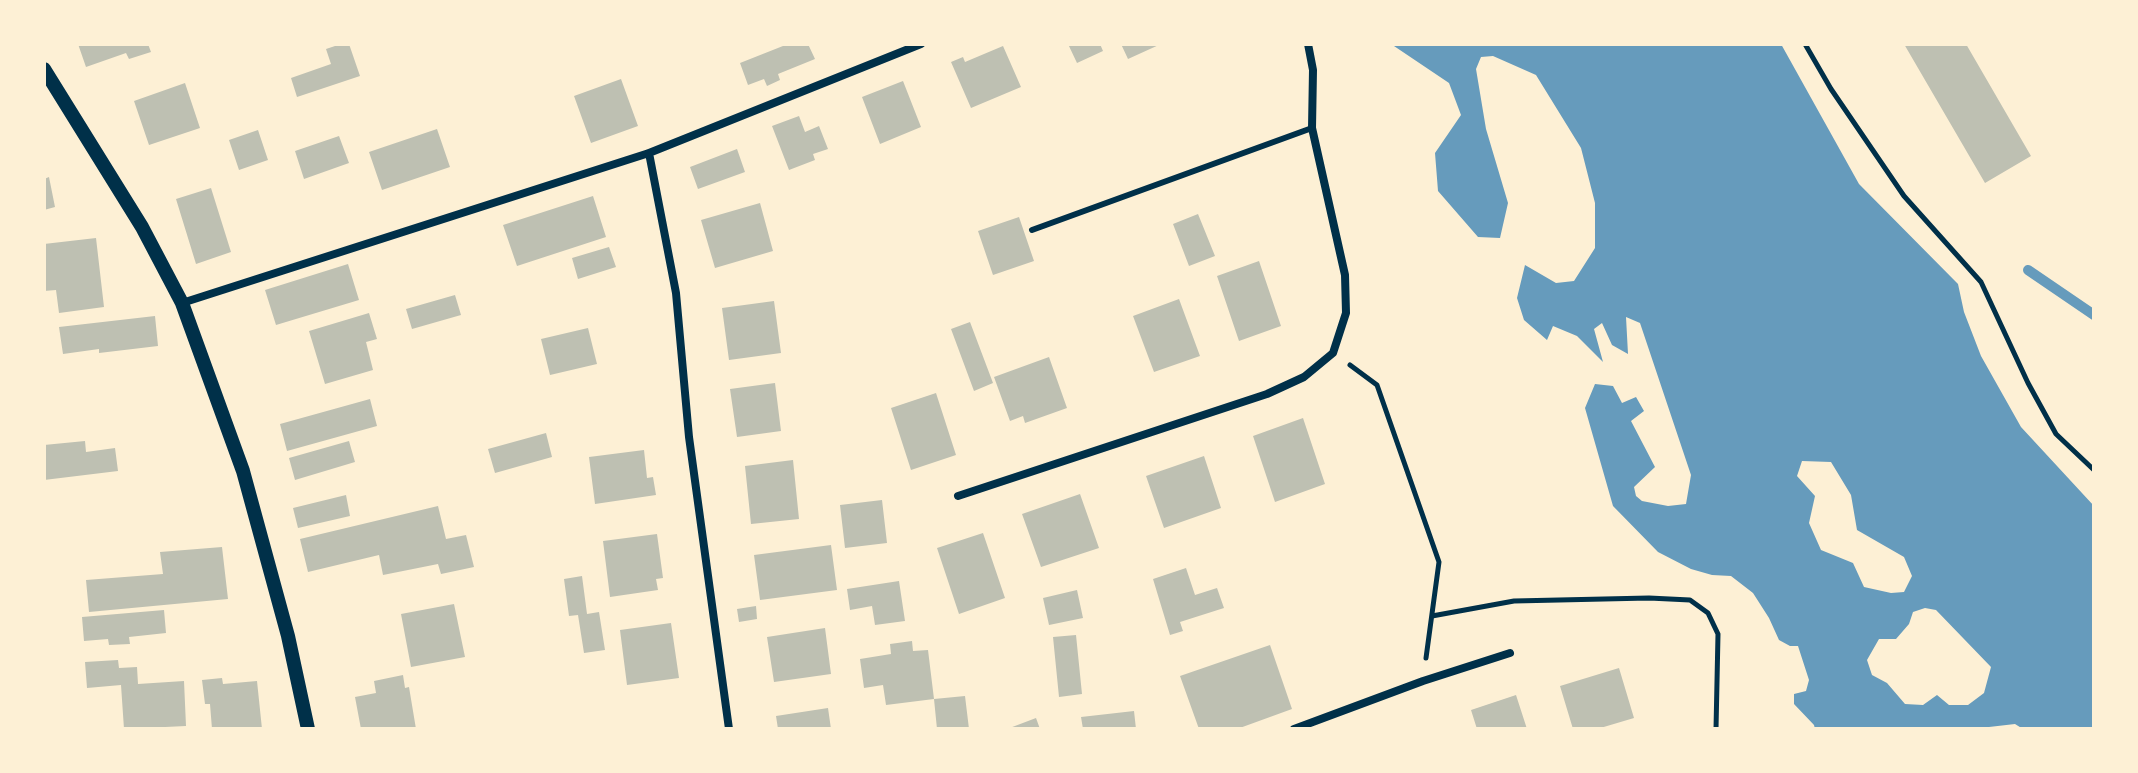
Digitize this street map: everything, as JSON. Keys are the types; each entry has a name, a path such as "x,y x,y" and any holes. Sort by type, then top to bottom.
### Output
{"street":[{"path":"182,303 649,153 921,44"},
{"path":"958,496 1267,394 1304,377 1333,353 1346,313 1345,275 1312,128 1313,70 1308,44"},
{"path":"44,69 142,227 182,303 243,471 288,636 308,729"},
{"path":"649,153 676,293 689,437 729,729"},
{"path":"1294,729 1423,681 1510,653"}],"lane":[{"path":"1032,230 1312,128"}],"path":[{"path":"1805,44 1831,89 1904,196 1981,282 2028,383 2056,434 2094,470"},
{"path":"1333,353 1377,385 1439,562 1423,681"},
{"path":"1432,616 1514,601 1690,600 1708,613 1718,634 1716,729"}],"water":[{"path":"1391,44 1781,44 1859,184 1958,284 1964,312 1981,356 2021,427 2094,506 2094,729 2023,729 2015,724 1986,729 1815,729 1794,704 1794,694 1806,691 1809,680 1798,646 1790,646 1779,640 1753,593 1731,576 1691,569 1658,552 1613,506 1585,408 1595,384 1613,386 1622,403 1636,397 1644,411 1631,421 1655,467 1634,487 1636,496 1642,501 1668,506 1686,504 1691,475 1640,323 1626,317 1628,354 1612,345 1602,323 1594,329 1603,362 1577,336 1553,326 1547,340 1524,320 1517,298 1525,265 1556,283 1574,281 1595,248 1595,203 1581,148 1536,75 1493,56 1481,57 1476,69 1486,129 1508,203 1500,238 1478,237 1438,191 1435,153 1461,115 1449,83","holes":["1802,461 1831,462 1851,495 1857,530 1904,557 1912,576 1904,592 1891,593 1864,587 1853,563 1821,550 1809,523 1815,496 1797,476","1925,608 1936,610 1991,667 1984,693 1968,705 1949,705 1937,695 1923,705 1905,704 1887,683 1872,675 1867,660 1879,639 1896,639 1909,624 1913,612"]}],"building":[{"path":"78,44 148,44 151,52 129,59 126,53 86,67"},
{"path":"349,44 360,76 297,97 291,78 331,64 326,49"},
{"path":"788,44 808,44 815,59 778,74 780,80 767,86 764,79 748,85 740,63"},
{"path":"1068,44 1100,44 1103,51 1077,63"},
{"path":"1121,44 1161,44 1128,59"},
{"path":"1904,44 1966,44 2031,156 1985,183"},
{"path":"1003,46 1021,87 971,108 951,62 963,57 965,62"},
{"path":"621,79 638,126 591,143 574,96"},
{"path":"903,81 921,127 880,144 862,97"},
{"path":"185,83 200,128 149,145 134,101"},
{"path":"799,116 805,132 819,126 828,149 813,154 815,160 789,170 772,126"},
{"path":"437,129 450,167 382,190 369,152"},
{"path":"258,130 268,160 239,170 229,140"},
{"path":"339,136 349,163 304,179 295,151"},
{"path":"737,149 745,172 698,189 690,167"},
{"path":"49,177 55,207 44,210 44,179"},
{"path":"211,188 231,252 196,264 176,199"},
{"path":"593,196 606,237 517,266 503,225"},
{"path":"760,203 773,251 715,268 701,220"},
{"path":"1198,214 1215,256 1189,266 1173,224"},
{"path":"1019,217 1034,261 993,275 978,231"},
{"path":"96,238 104,307 59,313 56,290 44,291 44,244"},
{"path":"609,247 616,267 578,279 572,258"},
{"path":"1259,261 1281,326 1239,341 1217,276"},
{"path":"348,264 359,300 276,325 265,290"},
{"path":"455,295 461,315 412,329 406,309"},
{"path":"1179,299 1200,356 1154,372 1133,316"},
{"path":"774,301 781,353 729,360 722,308"},
{"path":"369,313 377,339 366,342 373,370 325,384 309,331"},
{"path":"155,316 158,346 63,354 59,327"},
{"path":"970,322 993,383 974,391 951,329"},
{"path":"588,328 597,364 550,375 541,339"},
{"path":"1049,357 1067,408 1025,423 1023,416 1010,421 994,377"},
{"path":"775,383 781,431 737,437 730,389"},
{"path":"936,393 956,455 911,470 891,408"},
{"path":"370,399 377,426 287,451 280,424"},
{"path":"1303,418 1325,484 1275,502 1253,436"},
{"path":"546,433 552,457 495,473 488,449"},
{"path":"85,441 86,452 115,448 118,471 44,480 44,445"},
{"path":"349,441 355,462 295,480 289,458"},
{"path":"644,450 647,478 653,477 656,495 595,504 589,457"},
{"path":"1204,456 1221,508 1164,528 1146,476"},
{"path":"793,460 799,519 751,524 745,466"},
{"path":"1080,494 1099,548 1041,567 1022,514"},
{"path":"346,495 350,516 298,528 293,508"},
{"path":"882,500 887,543 845,548 840,505"},
{"path":"438,506 446,539 466,535 474,567 441,574 438,564 383,575 379,555 308,572 300,539"},
{"path":"983,533 1005,598 959,614 937,548"},
{"path":"657,534 663,578 656,579 658,590 610,597 603,541"},
{"path":"831,545 837,590 760,600 754,555"},
{"path":"222,547 228,599 89,612 86,580 163,574 160,552"},
{"path":"1186,568 1195,595 1217,588 1224,608 1180,622 1183,631 1170,635 1153,579"},
{"path":"582,576 587,614 599,612 605,650 584,653 578,615 569,616 564,579"},
{"path":"899,581 905,621 875,625 872,606 850,610 847,589"},
{"path":"1077,590 1083,618 1049,625 1043,598"},
{"path":"454,604 465,657 411,667 401,614"},
{"path":"756,606 757,619 739,622 737,609"},
{"path":"164,610 166,633 129,637 130,644 109,645 108,639 84,641 82,617"},
{"path":"671,623 679,678 627,685 620,630"},
{"path":"825,628 831,674 774,682 767,637"},
{"path":"1076,635 1082,694 1059,697 1053,637"},
{"path":"912,641 913,651 928,650 934,699 886,705 883,685 864,688 860,659 891,654 890,644"},
{"path":"1270,645 1292,709 1237,729 1199,729 1180,676"},
{"path":"118,660 119,668 137,667 138,684 184,681 186,726 124,729 121,685 87,688 85,662"},
{"path":"1619,668 1634,718 1597,729 1573,729 1560,686"},
{"path":"403,675 405,688 409,687 416,729 361,729 355,697 376,693 374,681"},
{"path":"222,678 223,684 257,681 262,729 212,729 210,704 205,704 202,680"},
{"path":"1516,695 1527,729 1477,729 1471,710"},
{"path":"965,696 969,729 937,729 934,699"},
{"path":"828,708 831,729 778,729 776,716"},
{"path":"1134,711 1136,729 1083,729 1081,717"},
{"path":"1036,718 1040,729 1007,729"}],"waterway":[{"path":"2028,270 2094,315"}]}
